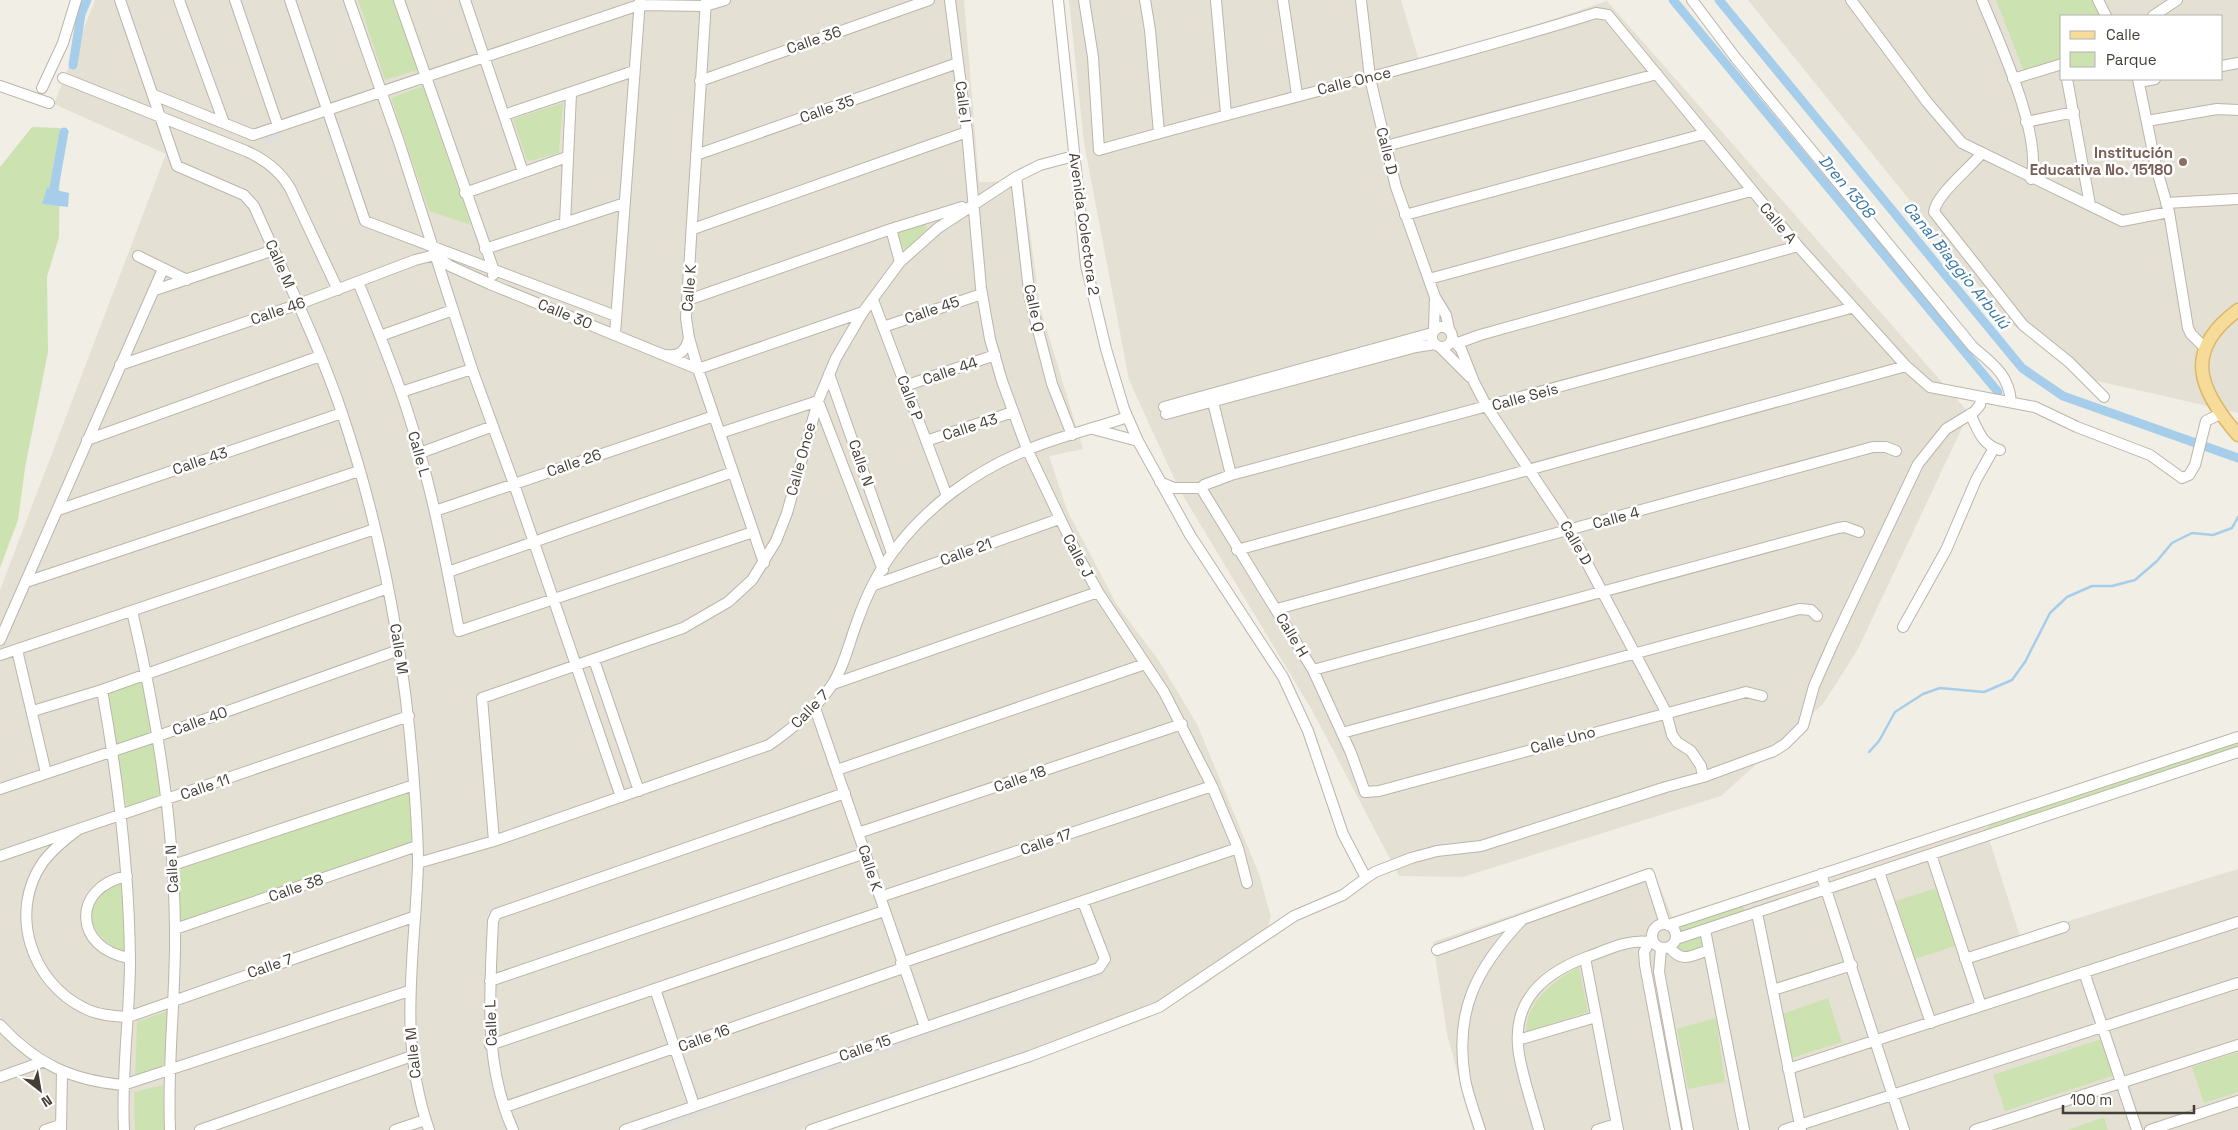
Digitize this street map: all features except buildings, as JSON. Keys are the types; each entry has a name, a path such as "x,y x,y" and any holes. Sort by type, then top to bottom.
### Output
{"main road":[{"path":"2238,310 2217,329 2204,347 2201,366 2202,378 2212,401 2220,414 2238,435"}],"street":[{"path":"42,88 63,43 76,0"},
{"path":"120,0 162,116"},
{"path":"180,0 224,123"},
{"path":"235,0 278,126"},
{"path":"290,0 365,221 434,251 616,316"},
{"path":"349,0 381,91 472,370 534,541 621,797"},
{"path":"399,0 494,272 490,284"},
{"path":"465,0 523,172"},
{"path":"154,95 253,135 639,2 706,3 725,0"},
{"name":"Calle 36","path":"700,81 929,0"},
{"name":"Calle I","path":"950,0 967,132 973,204"},
{"name":"Avenida Colectora 2","path":"1058,0 1086,265 1106,349 1128,416 1138,441 1190,535 1283,677 1308,731 1343,834 1366,878"},
{"name":"Avenida Colectora 2","path":"1084,0 1093,57 1100,150"},
{"path":"1145,0 1150,30 1159,133"},
{"path":"1216,0 1226,114"},
{"path":"1283,0 1297,95"},
{"name":"Calle D","path":"1361,0 1370,60 1370,78 1386,146 1405,215 1435,297 1446,315 1453,337 1487,407 1570,530 1605,593 1666,712 1672,735 1677,742 1691,751 1700,766 1703,777"},
{"path":"1692,0 1735,57 1973,347 2003,376 2010,387 2011,402"},
{"path":"1851,0 1927,102 1962,143 2122,221 2167,207 2238,199"},
{"path":"1982,0 2013,79 2026,122 2034,156 2031,178"},
{"path":"2098,0 2106,15"},
{"path":"2154,15 2177,0"},
{"path":"615,334 639,2"},
{"name":"Calle K","path":"706,3 686,318 689,338 698,368 764,563"},
{"name":"Calle Once","path":"1100,150 1297,95 1370,78 1596,14 1608,15"},
{"name":"Calle A","path":"1608,15 1751,191 1851,308 1906,366 1932,388 2035,407 2077,427 2150,455 2182,478 2189,475 2195,465 2206,421 2220,414"},
{"name":"Calle 35","path":"696,155 958,63"},
{"path":"2223,66 2238,63"},
{"path":"2013,79 2060,65"},
{"path":"504,115 571,94 634,71"},
{"path":"1386,146 1657,74"},
{"path":"63,78 162,116 246,151 265,162 284,178 338,290"},
{"path":"2067,80 2090,205"},
{"path":"2138,80 2167,207 2188,328 2191,334 2204,347"},
{"path":"0,86 49,104"},
{"path":"565,223 571,94"},
{"path":"203,115 211,108 215,98"},
{"path":"2147,121 2217,109 2238,110"},
{"path":"2026,122 2074,112"},
{"name":"Calle M","path":"162,116 177,166 244,194 254,206 320,356 342,413 359,471 388,588 409,716 418,864 409,991 412,1056 428,1130"},
{"path":"693,229 967,132"},
{"path":"1405,215 1704,134"},
{"path":"246,151 253,135"},
{"path":"1982,153 1970,169 1945,192 1937,202 1934,212 2023,324 2068,362 2104,397"},
{"name":"Calle Once","path":"494,841 482,698 683,628 728,602 752,580 776,541 787,513 807,435 829,374 864,312 900,262 938,228 1016,177 1040,165 1074,156"},
{"path":"465,192 567,157"},
{"name":"Calle Q","path":"1016,177 1030,299 1052,384 1072,436"},
{"path":"1429,279 1751,191"},
{"path":"485,249 625,203"},
{"path":"688,300 891,229 973,204"},
{"name":"Calle J","path":"973,204 982,294 995,355 1027,450 1059,519 1098,592 1164,692 1182,724 1212,786 1238,848 1246,883"},
{"path":"891,229 900,262"},
{"path":"1453,337 1447,346 1437,345 1407,349 1213,402 1165,410 1433,332 1441,326 1453,337 1480,334 1798,246"},
{"path":"155,290 274,250"},
{"name":"Calle 46","path":"120,365 338,290 434,251"},
{"name":"Calle 30","path":"434,251 450,266 490,284 698,368"},
{"path":"138,256 186,280"},
{"path":"0,640 163,269"},
{"name":"Calle L","path":"358,282 401,392 420,453 435,511 459,632 553,598"},
{"name":"Calle 45","path":"883,327 982,294"},
{"name":"Calle D","path":"1435,297 1433,332 1437,345 1474,382"},
{"name":"Calle P","path":"873,300 947,496"},
{"name":"Calle Seis","path":"1201,488 1204,484 1231,475 1851,308"},
{"path":"380,336 453,310"},
{"path":"698,368 864,312"},
{"path":"664,355 672,356 681,353 685,350 689,338"},
{"name":"Calle 44","path":"905,386 995,355"},
{"path":"87,440 320,356"},
{"path":"1237,550 1906,366"},
{"path":"401,392 472,370"},
{"name":"Calle N","path":"829,374 892,553"},
{"path":"811,1130 1030,1056 1159,1006 1294,916 1343,895 1375,872 1411,858 1437,851 1481,846 1656,790 1703,777 1774,751 1794,736 1803,726 1814,686 1844,617 1918,464 1946,429 1970,414 1980,405 1978,398"},
{"path":"720,433 818,401"},
{"name":"Calle N","path":"818,401 883,570"},
{"path":"1213,402 1231,475"},
{"name":"Calle 43","path":"926,441 1013,412"},
{"name":"Calle 43","path":"58,510 342,413"},
{"path":"1903,627 1946,550 1976,480 1997,449 1984,442 1970,414"},
{"name":"Calle 26","path":"435,511 714,416"},
{"name":"Calle 7","path":"418,864 494,841 769,745 815,708 833,684 874,585 892,553 924,517 947,496 987,470 1027,450 1128,416"},
{"path":"420,453 493,426"},
{"path":"1092,429 1118,434 1138,441"},
{"name":"Calle 4","path":"1277,609 1873,447 1886,447 1896,451"},
{"path":"26,582 359,471"},
{"path":"448,572 733,472"},
{"path":"1160,482 1182,490 1201,488"},
{"name":"Calle H","path":"1201,488 1237,550 1277,609 1314,670 1342,733 1365,792"},
{"name":"Calle 21","path":"874,585 1059,519"},
{"path":"1314,670 1605,593 1838,528 1845,527 1858,532"},
{"path":"0,656 374,529"},
{"path":"553,598 753,532"},
{"path":"33,711 102,690 388,588"},
{"path":"833,684 1098,592"},
{"path":"1342,733 1799,609 1811,610 1817,616"},
{"name":"Calle N","path":"132,611 158,736 168,800 173,865 175,999 170,1070 170,1130"},
{"path":"17,650 33,711 46,773"},
{"name":"Calle 40","path":"0,789 158,736 399,650"},
{"path":"594,660 639,791"},
{"path":"837,770 1145,664"},
{"path":"102,690 122,814 127,876 130,958 123,1085 124,1130"},
{"name":"Calle Uno","path":"1365,792 1379,791 1666,712 1746,692 1762,696"},
{"name":"Calle K","path":"815,708 902,965 925,1027"},
{"name":"Calle 11","path":"0,856 409,716"},
{"name":"Calle 18","path":"858,833 1182,724"},
{"path":"1676,1130 1645,965 1644,952 1656,926 1821,874 2238,737"},
{"path":"1650,939 1654,945 1669,945 1705,930 2238,752"},
{"path":"173,865 414,785"},
{"name":"Calle 17","path":"880,898 1212,786"},
{"name":"Calle L","path":"513,1130 498,1088 490,1045 490,981 493,921 496,914 845,793"},
{"path":"79,829 53,849 42,864 33,882 27,899 26,918 28,935 40,967 52,984 67,998 84,1009 104,1015 128,1017"},
{"name":"Calle 38","path":"175,929 417,846"},
{"name":"Calle 16","path":"505,1107 675,1049 902,965 1238,848"},
{"path":"490,981 865,853"},
{"path":"1931,854 1981,1006"},
{"path":"1879,872 1931,1023"},
{"path":"1438,950 1649,874 1667,924 1674,930 1659,972 1688,1130"},
{"path":"1821,874 1904,1130"},
{"path":"127,876 113,879 98,890 88,905 86,921 90,934 96,944 106,952 130,958"},
{"name":"Calle 15","path":"625,1130 1099,968 1105,959 1083,902"},
{"path":"490,1045 884,911"},
{"path":"1757,913 1800,1127"},
{"name":"Calle 7","path":"128,1017 413,917"},
{"path":"1480,1130 1465,1079 1462,1038 1470,996 1472,987 1496,947 1524,919"},
{"path":"1788,1069 2238,922"},
{"path":"1965,959 2064,927"},
{"path":"1705,930 1744,1130"},
{"path":"1538,1130 1518,1040 1523,1010 1541,982 1562,967 1630,942 1650,939"},
{"path":"1669,945 1676,956 1684,958 1709,950"},
{"path":"1586,958 1617,1127 1597,1130"},
{"path":"1773,990 1852,965"},
{"path":"2084,972 2137,1130"},
{"path":"1784,1130 1800,1127 2101,1026 2238,983"},
{"path":"655,989 694,1105"},
{"path":"0,1025 13,1040 42,1062 62,1072 94,1082 123,1085 409,991"},
{"path":"1518,1040 1596,1017"},
{"path":"1975,1130 2238,1044"},
{"path":"200,1130 412,1056"},
{"path":"0,1077 42,1062"},
{"path":"46,1130 60,1128 62,1072"},
{"path":"2150,1130 2238,1101"},
{"path":"395,1130 425,1120"}],"shaded area":[{"path":"95,0 964,0 979,182 1023,181 1040,307 1083,449 1049,456 1067,510 1117,605 1159,661 1197,724 1259,874 1271,917 1265,933 1206,984 1164,1008 800,1130 0,1130 0,590 166,154 54,104"},
{"path":"1069,0 1401,0 1420,64 1607,1 1969,413 1858,649 1823,704 1721,796 1463,877 1399,876 1312,710 1179,489 1129,380 1084,143"},
{"path":"1748,0 2238,0 2238,413 2080,377 2048,349 2008,322"},
{"path":"281,130 283,138 264,145 261,137"},
{"path":"1982,817 2020,936 2238,869 2238,1130 1473,1130 1447,1034 1433,942 1652,867 1672,917"},
{"path":"1099,971 1105,976 753,1097 744,1093"},
{"path":"724,1101 730,1105 658,1130 638,1130"}],"green space":[{"path":"358,0 394,0 418,70 385,80"},
{"path":"1996,0 2093,0 2100,15 2060,15 2060,59 2024,72"},
{"path":"423,86 471,225 429,211 391,98"},
{"path":"563,103 559,153 530,161 527,160 513,119"},
{"path":"32,127 60,128 59,237 47,277 48,352 25,468 18,520 0,568 0,167"},
{"path":"924,223 927,229 906,249 901,249 897,233"},
{"path":"144,679 154,733 117,746 106,691"},
{"path":"2238,740 2238,749 1984,832 1984,829 1999,819"},
{"path":"152,742 156,744 163,797 127,808 117,753"},
{"path":"411,792 414,843 180,923 178,870"},
{"path":"122,880 126,954 108,943 101,936 95,929 92,920 95,902 102,892"},
{"path":"1936,888 1955,946 1915,959 1896,901"},
{"path":"1743,904 1744,912 1681,933 1676,928 1676,926"},
{"path":"1697,937 1703,939 1701,947 1682,953 1676,948 1682,942"},
{"path":"1579,967 1588,1012 1526,1032 1527,1021 1536,1001 1552,985"},
{"path":"1828,998 1842,1042 1792,1058 1782,1014"},
{"path":"168,1011 164,1069 135,1076 137,1022"},
{"path":"1716,1018 1725,1082 1688,1089 1677,1029"},
{"path":"2101,1039 2113,1076 2005,1111 1993,1075"},
{"path":"2238,1052 2238,1092 2204,1103 2192,1067"},
{"path":"163,1085 165,1130 135,1130 134,1092"},
{"path":"2104,1117 2108,1130 2067,1130"}],"water":[{"path":"47,188 69,193 68,207 42,204"}],"waterway":[{"path":"73,65 81,14 87,0"},
{"name":"Dren 1308","path":"1673,0 1998,392"},
{"name":"Canal Biaggio Arbulú","path":"1719,0 2022,368 2063,396 2238,458"},
{"path":"54,188 64,132"},
{"path":"1869,752 1879,741 1895,712 1923,694 1940,688 1984,692 2012,680 2025,662 2050,613 2067,597 2092,586 2112,586 2135,580 2157,561 2172,543 2192,533 2213,535 2232,528 2238,517"}],"place":[{"name":"Institución Educativa No. 15180","path":"2183,162"}]}
